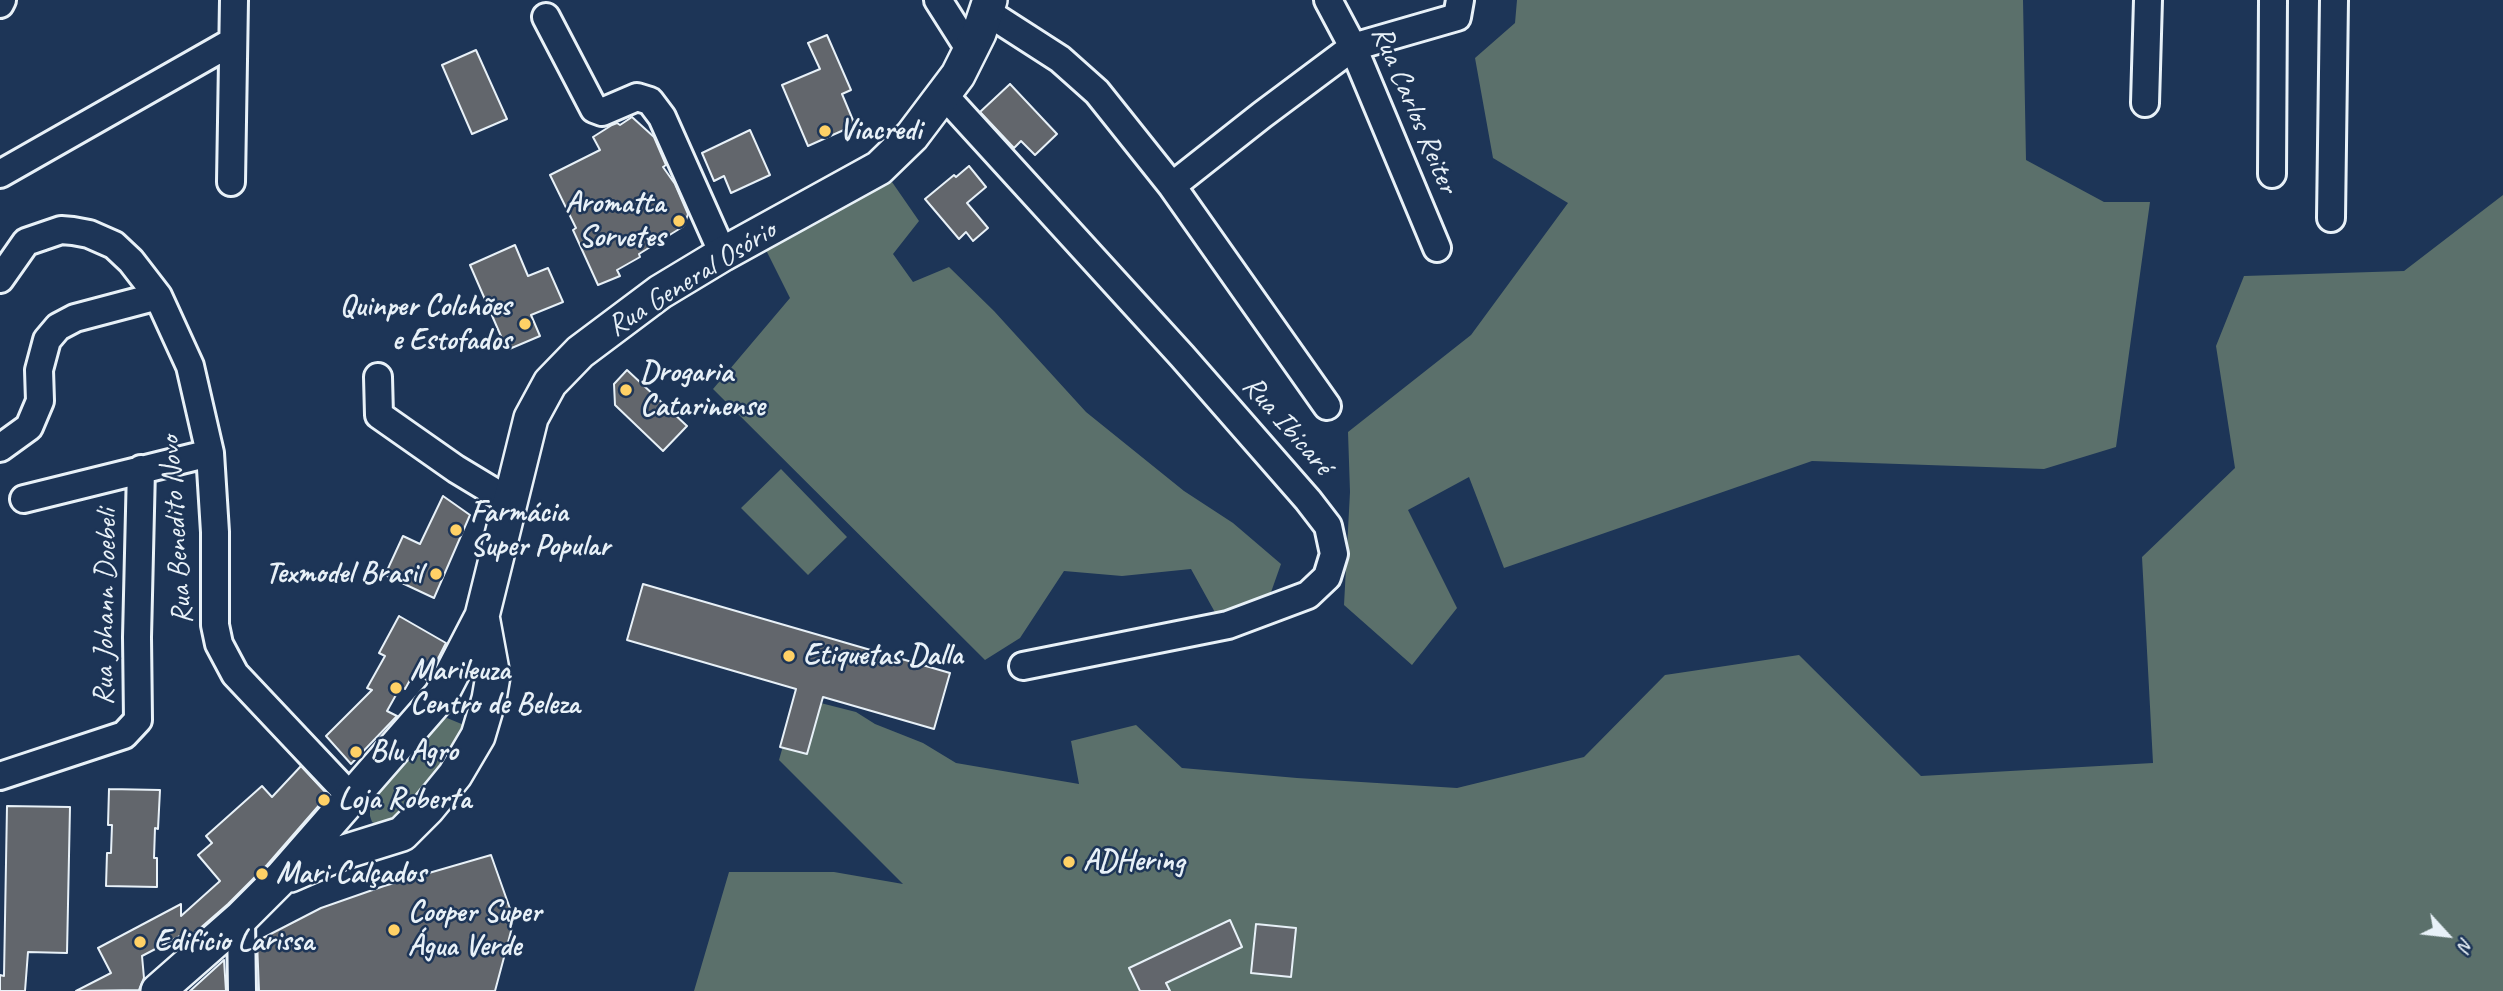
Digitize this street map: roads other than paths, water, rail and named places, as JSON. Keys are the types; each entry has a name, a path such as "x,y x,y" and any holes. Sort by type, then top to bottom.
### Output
{"main road":[{"name":"Rua General Osório","path":"351,797 433,706 449,682 482,617 531,418 550,383 580,352 660,292 879,168 912,136 944,95 971,52 989,6"},
{"name":"Rua General Osório","path":"372,842 402,834 429,808 468,757 478,736 493,676 482,617"},
{"path":"433,706 449,706 467,712 474,720 478,736"},
{"path":"281,878 372,842 354,817 351,797"},
{"path":"158,991 241,918 281,878 351,797"}],"street":[{"path":"231,182 234,0"},
{"path":"938,0 971,52"},
{"name":"Rua Carlos Reiter","path":"1328,0 1353,47 1437,248"},
{"path":"1171,186 1353,47 1457,17 1460,0"},
{"path":"2145,103 2148,0"},
{"path":"2272,174 2273,0"},
{"path":"2332,218 2334,0"},
{"path":"2348,76 2350,0"},
{"path":"989,6 1060,59 1097,92 1171,186 1327,406"},
{"path":"546,17 594,109 602,112 637,97 650,101 662,117 723,254"},
{"path":"0,174 232,41"},
{"name":"Rua Ibicaré","path":"944,95 1182,356 1308,500 1328,526 1334,554 1327,577 1308,595 1228,625 1023,666"},
{"name":"Rua Benedito Novo","path":"0,279 26,242 61,230 73,231 89,234 114,245 131,261 158,296 190,366 210,453 215,532 215,625 219,644 235,674 351,797"},
{"path":"0,448 29,427 40,401 39,370 47,340 58,327 75,318 158,296"},
{"path":"378,377 379,415 456,469 509,501"},
{"path":"24,499 210,453"},
{"name":"Rua Johann Doebeli","path":"0,776 124,735 138,720 141,469"},
{"path":"241,918 242,991"}],"place":[{"name":"Viacredi","path":"825,131"},
{"name":"Aromatta Sorvetes","path":"679,221"},
{"name":"Quinper Colchões e Estofados","path":"525,324"},
{"name":"Drogaria Catarinense","path":"626,390"},
{"name":"Farmácia Super Popular","path":"456,530"},
{"name":"Texmodel Brasil","path":"436,574"},
{"name":"Etiquetas Dalla","path":"789,656"},
{"name":"Marileuza Centro de Beleza","path":"396,688"},
{"name":"Blu Agro","path":"356,752"},
{"name":"Loja Roberta","path":"324,800"},
{"name":"ADHering","path":"1069,862"},
{"name":"Mari Calçados","path":"262,874"},
{"name":"Cooper Super Água Verde","path":"394,930"},
{"name":"Edifício Larissa","path":"140,942"}]}
